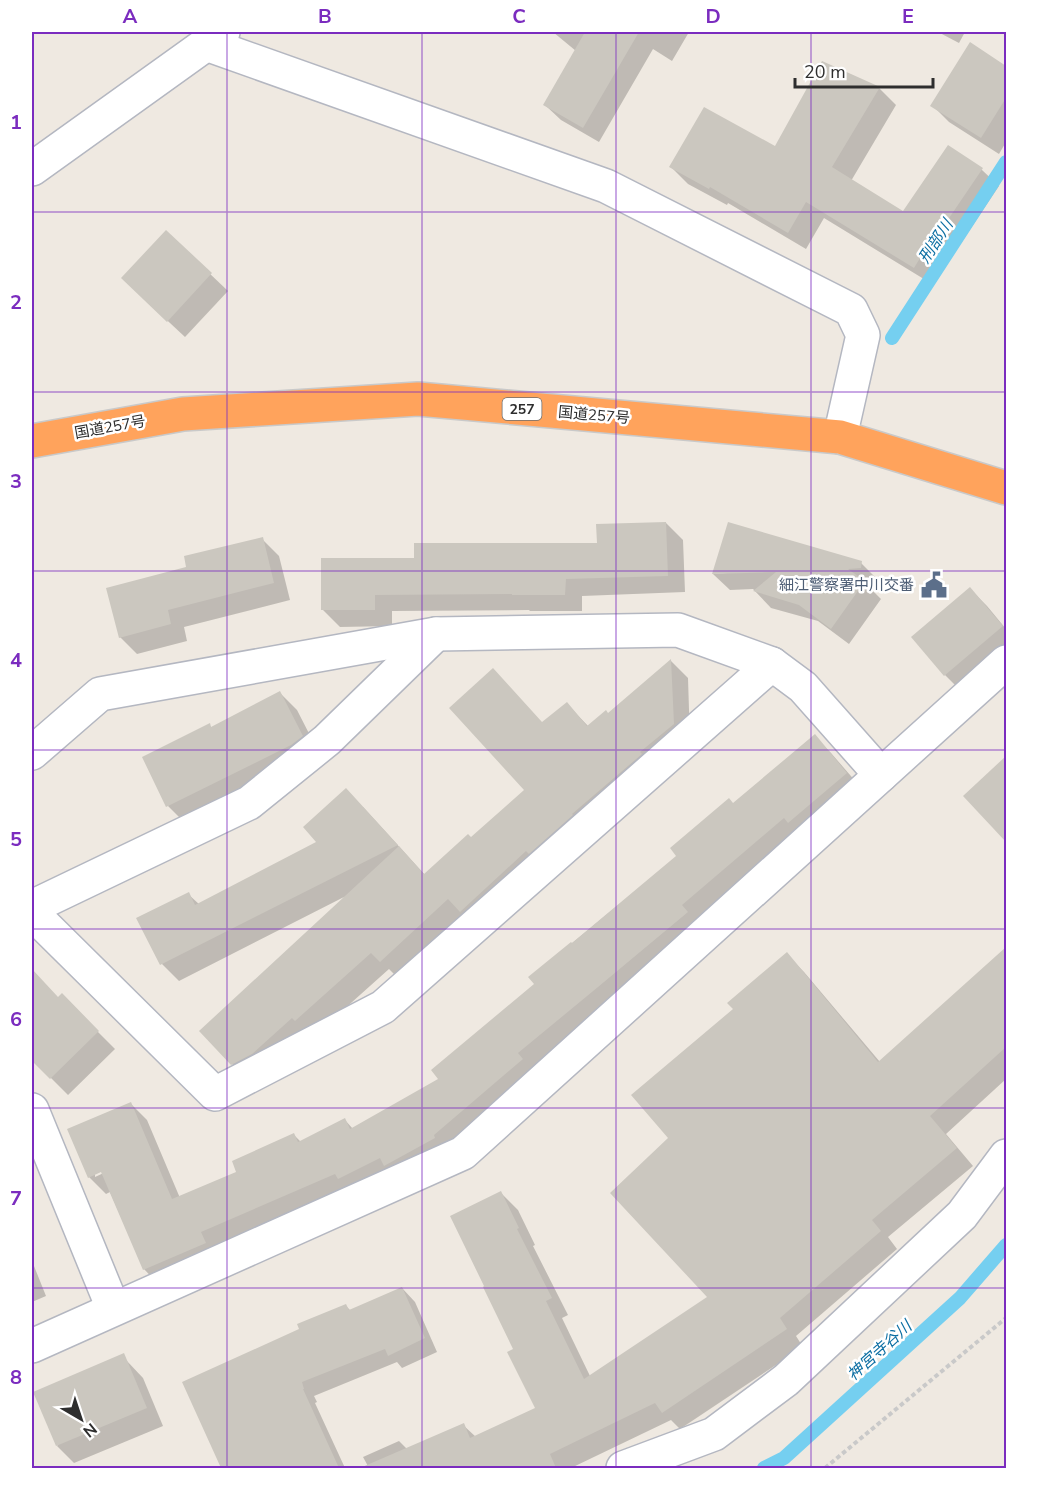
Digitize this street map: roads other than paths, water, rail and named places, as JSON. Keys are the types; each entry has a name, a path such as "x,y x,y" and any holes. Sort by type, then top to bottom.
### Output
{"highway":[{"name":"国道257号","path":"32,441 183,414 418,399 840,437 1006,488"}],"street":[{"path":"32,169 215,38 606,186 851,310 863,335 840,437"},
{"path":"32,753 100,694 436,634 678,630 772,664 803,687 881,775"},
{"path":"32,907 249,803 327,740 436,634"},
{"path":"32,1346 462,1153 1006,662"},
{"path":"32,913 215,1094 383,1007 772,664"},
{"path":"32,1110 113,1308"},
{"path":"623,1468 714,1434 786,1380 962,1215 1006,1156"}],"waterway":[{"name":"刑部川","path":"892,338 1006,162"},
{"name":"神宮寺谷川","path":"764,1468 784,1458 960,1298 1006,1245"}],"place":[{"name":"細江警察署中川交番","path":"934,585"}]}
